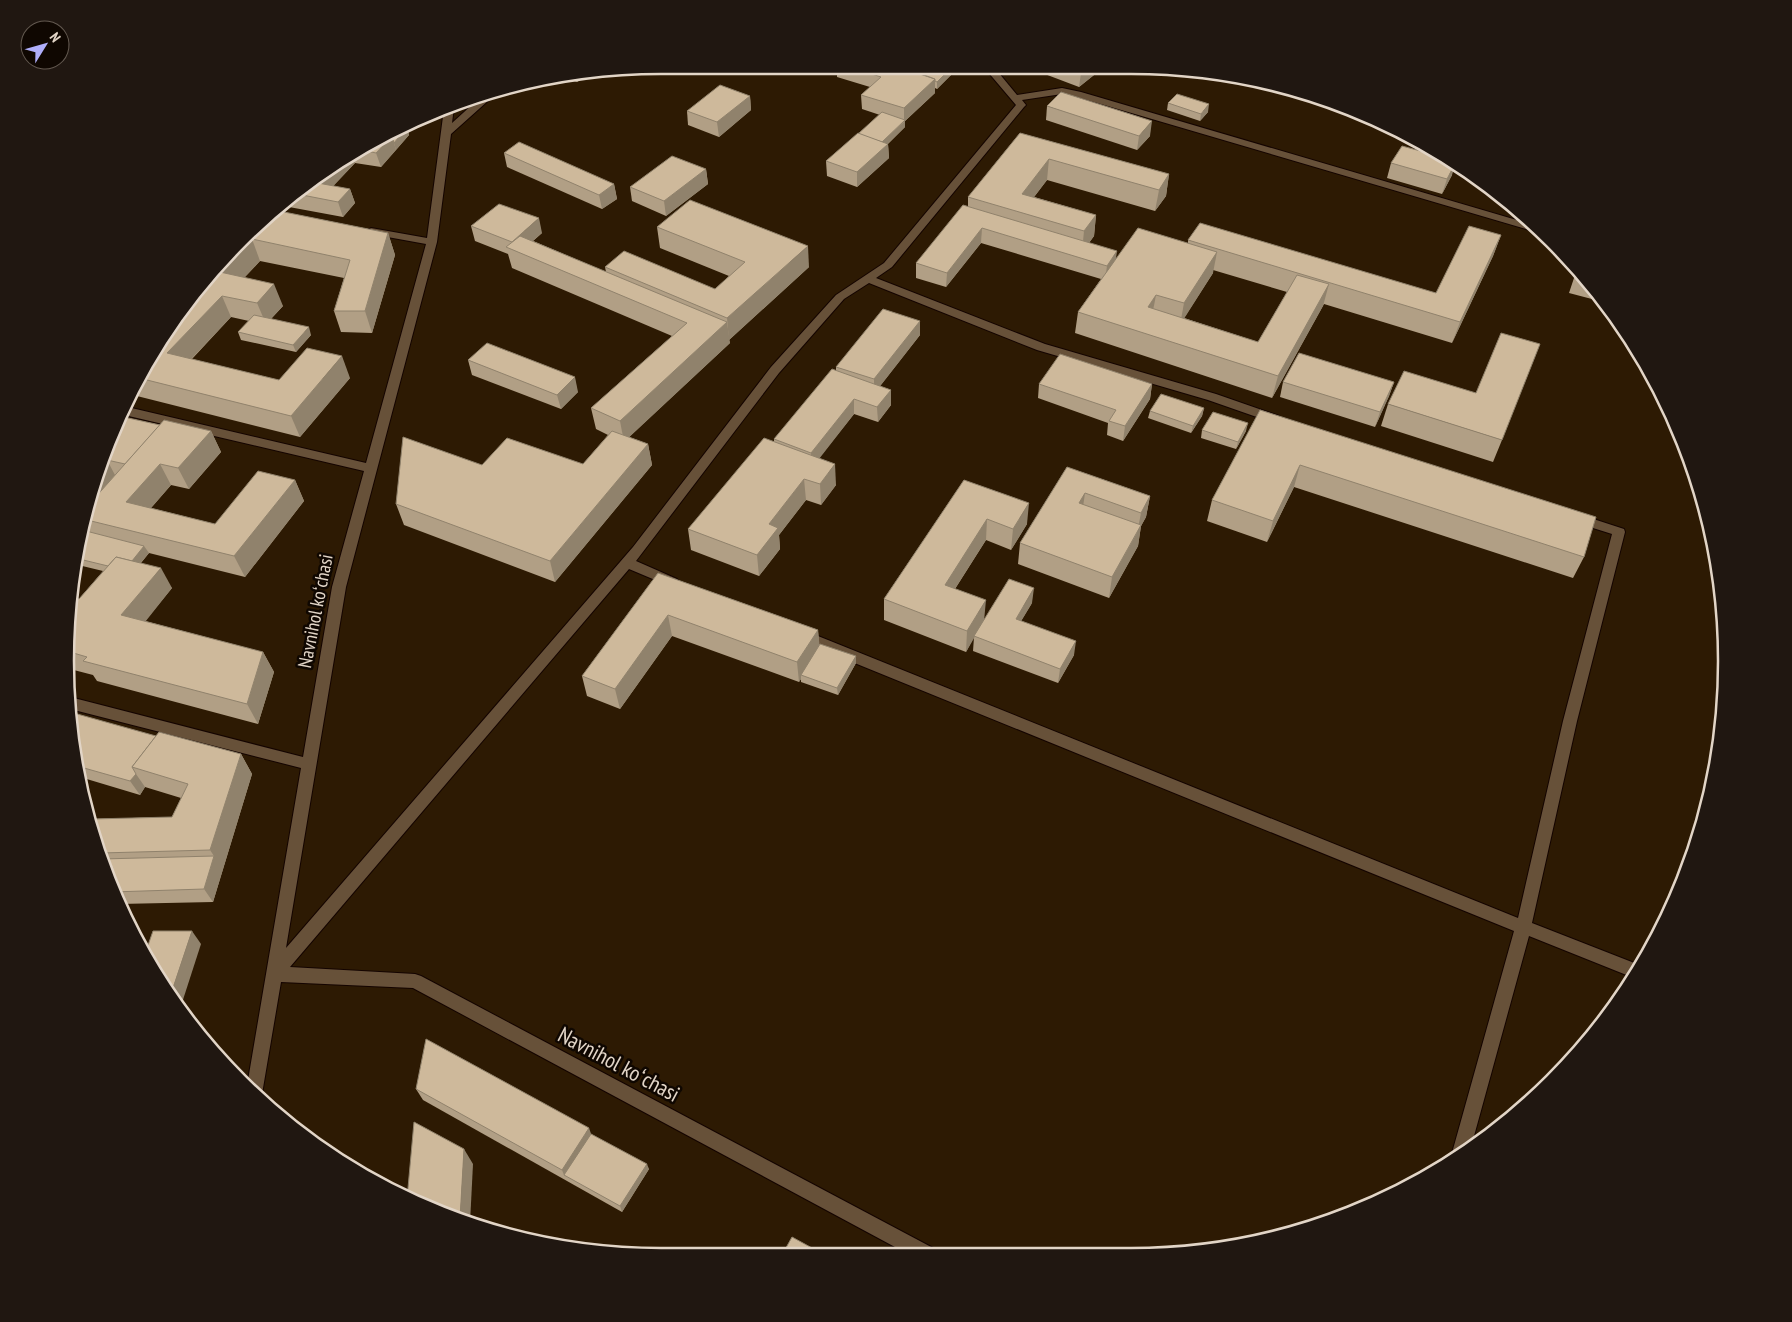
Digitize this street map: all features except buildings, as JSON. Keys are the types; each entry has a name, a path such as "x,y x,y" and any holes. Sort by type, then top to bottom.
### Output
{"street":[{"path":"274,974 627,563 775,370 840,298 888,265 1020,105 995,74"},
{"path":"1014,98 1062,91 1078,94 1526,226"},
{"path":"446,133 481,102"},
{"name":"Navnihol koʻchasi","path":"255,1085 339,587 432,242 449,113"},
{"path":"359,229 432,242"},
{"path":"870,279 1041,347 1212,396 1286,423"},
{"path":"129,412 370,468"},
{"path":"1463,1144 1523,928 1570,721 1619,532 1563,514"},
{"path":"627,563 690,589"},
{"path":"789,630 1523,928 1631,969"},
{"path":"75,703 309,764"},
{"name":"Navnihol koʻchasi","path":"274,974 415,981 916,1248"}]}
